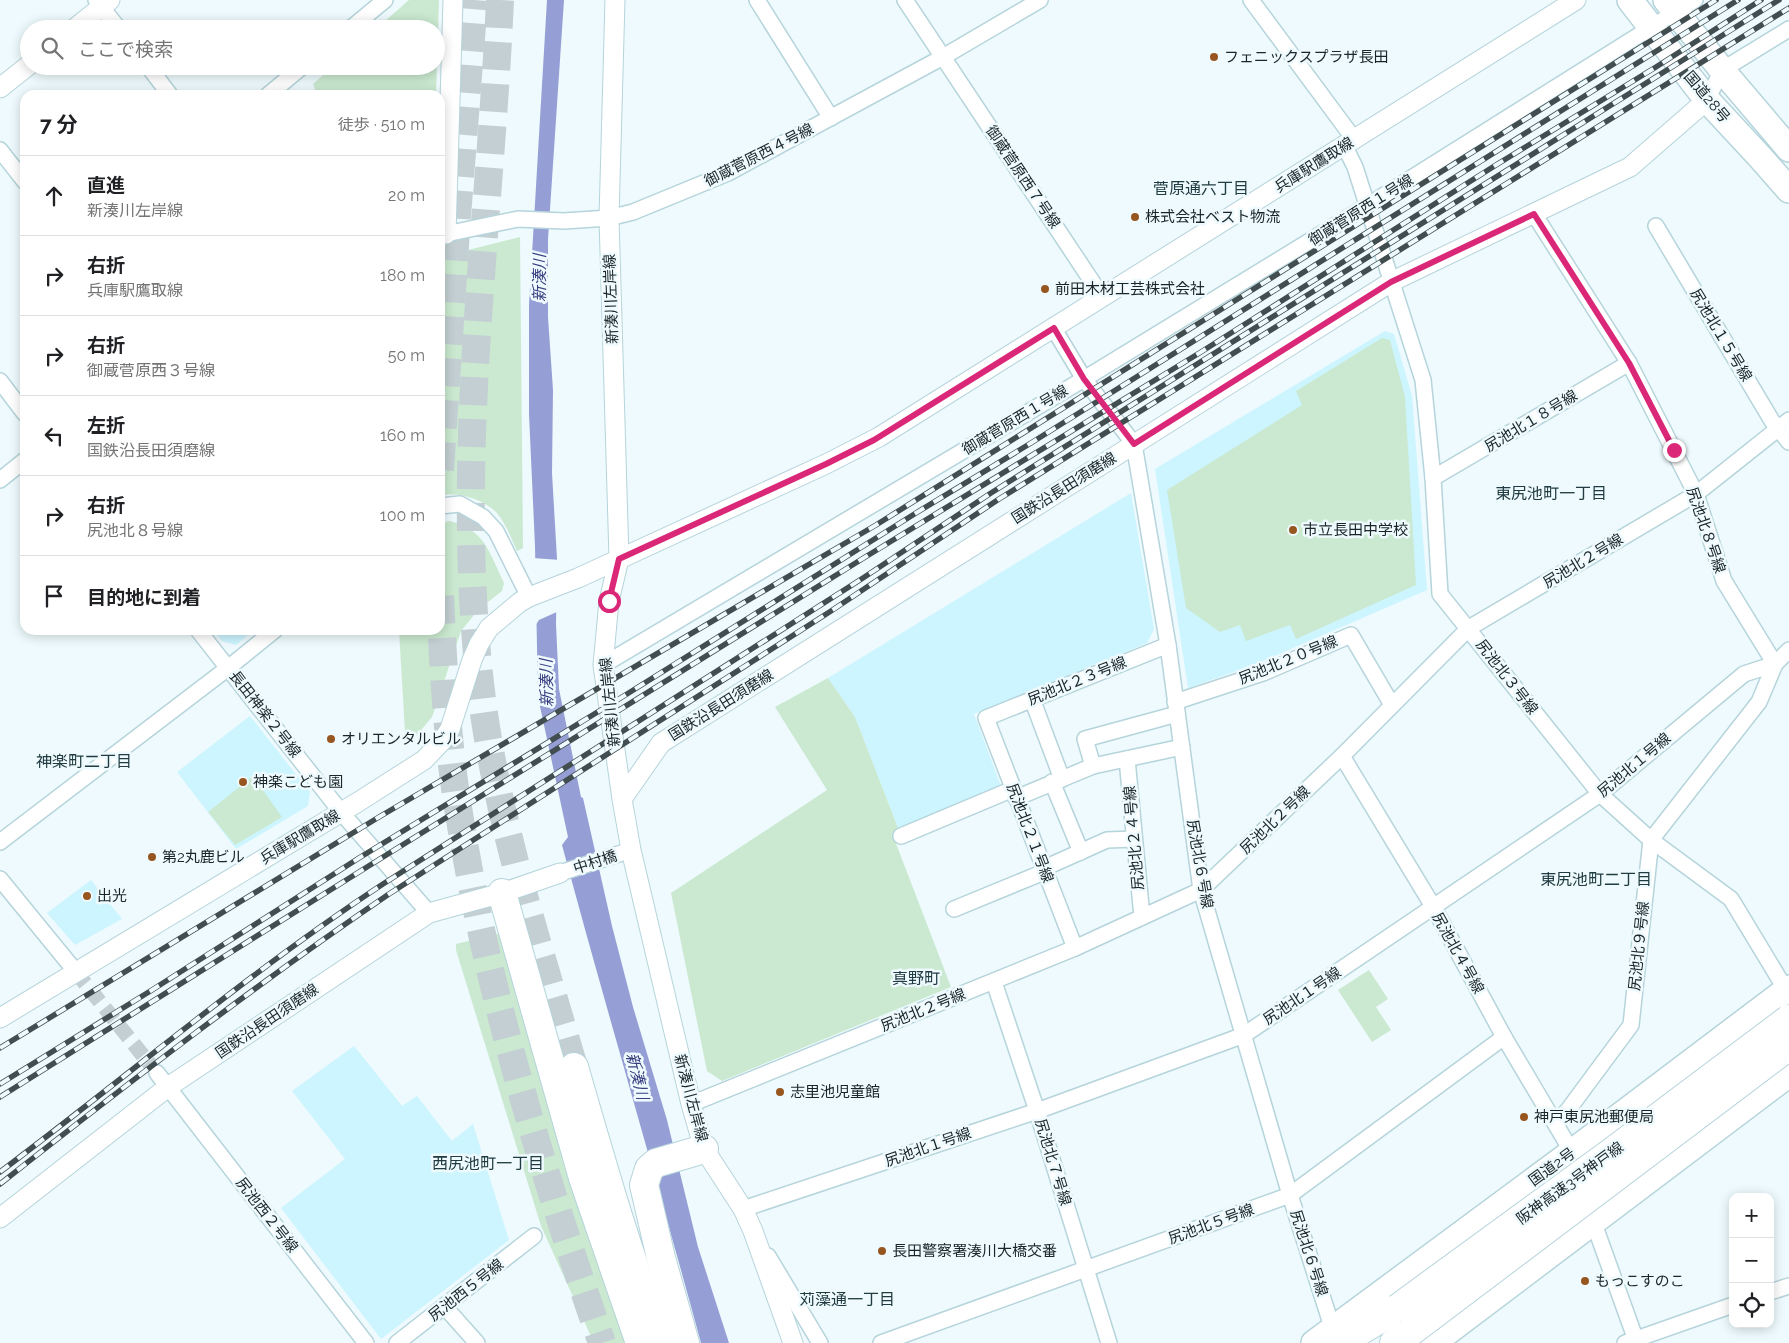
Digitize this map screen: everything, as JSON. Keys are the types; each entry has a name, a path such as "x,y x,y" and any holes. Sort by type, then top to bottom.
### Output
{"highway":[{"name":"国道28号","path":"1630,0 1708,100 1789,190"},
{"name":"国道28号","path":"1679,4 1722,70 1788,146"},
{"path":"502,893 583,1178 640,1343"},
{"name":"国道2号","path":"1334,1340 1572,1152 1788,989"},
{"name":"阪神高速3号神戸線","path":"1334,1340 1398,1308 1609,1154 1789,1019"},
{"name":"阪神高速3号神戸線","path":"1394,1343 1789,1046"},
{"path":"574,1067 630,1253 677,1341"},
{"path":"1433,1343 1789,1074"},
{"path":"677,1341 644,1186 649,1169 656,1163 695,1151"}],"street":[{"path":"361,20 385,0"},
{"path":"445,183 452,0"},
{"name":"新湊川左岸線","path":"615,0 609,218 619,559 609,601 603,664 631,850 691,1104 695,1151 743,1209 793,1343"},
{"path":"757,0 832,118"},
{"name":"御蔵菅原西７号線","path":"905,0 1103,298"},
{"name":"御蔵菅原西４号線","path":"445,235 518,219 564,221 609,218 633,212 728,173 943,57 1040,0"},
{"name":"尻池北３号線","path":"1251,0 1349,142 1367,206 1424,380 1434,478 1440,594 1600,794 1651,840 1731,899 1788,989"},
{"name":"兵庫駅鷹取線","path":"0,1018 413,768 435,750 450,728 472,660 489,628 498,619 531,596 578,578 874,440 1576,0"},
{"path":"84,20 103,2 114,20"},
{"name":"御蔵菅原西１号線","path":"603,664 1084,379 1367,206 1652,28 1679,4"},
{"path":"1708,100 1722,70 1789,29"},
{"path":"0,88 20,72"},
{"path":"155,75 166,90"},
{"path":"274,90 292,75"},
{"name":"国鉄沿長田須磨線","path":"622,799 661,744 1391,282 1630,167 1708,100"},
{"path":"0,150 20,176"},
{"name":"尻池北８号線","path":"1534,214 1629,363 1696,494 1724,581 1775,664"},
{"name":"尻池北１５号線","path":"1656,226 1772,421 1784,424 1789,442"},
{"path":"1054,328 1084,379 1134,444"},
{"name":"尻池北１８号線","path":"1434,478 1629,363"},
{"path":"0,381 20,407"},
{"name":"尻池北２号線","path":"691,1104 994,982 1075,948 1201,890 1342,756 1469,628 1696,494 1784,424"},
{"name":"尻池北６号線","path":"1134,444 1168,645 1201,890 1334,1340"},
{"path":"0,480 20,464"},
{"path":"445,506 460,504 483,517 496,530 531,596"},
{"name":"長田神楽２号線","path":"202,635 341,812 429,913"},
{"path":"0,842 269,635"},
{"name":"尻池北２０号線","path":"1176,708 1351,635 1392,705"},
{"name":"尻池北２３号線","path":"986,718 1168,645"},
{"name":"尻池北１号線","path":"743,1209 1037,1110 1244,1035 1600,794 1744,674 1775,664 1789,650"},
{"path":"1651,840 1759,702 1775,664"},
{"path":"1032,699 1081,852"},
{"path":"1093,766 1086,739 1176,708"},
{"name":"尻池北２１号線","path":"986,718 1075,948"},
{"path":"900,836 1093,766 1182,747"},
{"name":"尻池北４号線","path":"1342,756 1434,908 1504,1037 1572,1152"},
{"name":"尻池北２４号線","path":"1127,759 1142,917"},
{"path":"954,909 1044,872 1051,865 1107,840 1134,839"},
{"name":"尻池北９号線","path":"1555,1123 1568,1110 1631,1025 1651,840"},
{"name":"中村橋","path":"560,873 631,850"},
{"name":"国鉄沿長田須磨線","path":"0,1218 162,1080 429,913 502,893 560,873"},
{"path":"0,879 76,972"},
{"name":"尻池北７号線","path":"994,982 1037,1110 1109,1343"},
{"name":"尻池北５号線","path":"881,1343 1290,1195 1504,1037"},
{"name":"尻池西２号線","path":"162,1080 366,1343"},
{"path":"1572,1152 1633,1342 1729,1306"},
{"name":"新湊川左岸線","path":"753,1232 820,1343"},
{"name":"尻池西５号線","path":"397,1343 534,1236"},
{"path":"1774,1291 1789,1286"},
{"path":"444,1306 477,1343"}],"shaded area":[{"name":"市立長田中学校","path":"1385,331 1394,334 1412,396 1427,590 1256,664 1188,688 1155,469"},
{"path":"1131,493 1154,629 1147,643 974,714 1002,789 898,828 855,717 828,678"},
{"path":"217,635 248,635 236,645 222,641"},
{"name":"神楽こども園","path":"250,716 310,792 308,806 236,849 177,772"},
{"name":"出光","path":"91,880 122,919 75,945 47,913"},
{"path":"354,1046 402,1106 417,1096 452,1141 473,1124 509,1240 381,1339 281,1208 345,1159 292,1091"}],"green space":[{"path":"409,0 439,0 438,20 386,20"},
{"path":"323,75 437,75 436,90 315,90 313,84"},
{"path":"520,237 523,548 517,551 503,521 491,507 470,497 445,495 445,256"},
{"name":"市立長田中学校","path":"1382,338 1390,340 1405,397 1416,585 1296,639 1290,625 1246,641 1240,625 1220,632 1186,608 1167,490 1302,405 1296,391"},
{"path":"450,521 462,525 479,537 490,552 504,583 502,591 479,609 461,631 432,717 411,742 405,732 399,635 445,635 445,522"},
{"path":"828,678 855,717 898,828 892,833 951,987 722,1081 707,1071 671,893 827,790 775,707"},
{"path":"253,776 282,817 235,845 208,812"},
{"path":"501,933 638,1343 594,1343 541,1226 456,950 456,944"},
{"path":"1369,970 1388,999 1376,1007 1391,1030 1372,1042 1338,990"}],"water":[{"name":"新湊川","path":"547,0 564,0 548,239 548,317 553,390 552,473 557,559 556,624 559,689 581,797 583,798 612,926 633,1007 667,1120 698,1247 729,1343 701,1343 562,845 568,837 538,697 535,546 529,414 529,305"}],"pier":[{"path":"533,558 560,560 559,611 539,620 535,626"}],"tunnel":[{"path":"445,395 474,0"},
{"path":"500,0 476,342 472,427 473,598 480,683 496,780 532,924 574,1067"},
{"path":"442,635 449,740 455,788 481,929 515,1069 535,1138 602,1343"},
{"path":"76,972 157,1073"}],"railway":[{"path":"0,1048 379,817 876,525 1716,0"},
{"path":"0,1084 359,858 1031,443 1738,0"},
{"path":"0,1097 862,559 1201,352 1761,0"},
{"path":"0,1172 237,988 383,884 863,578 991,493 1779,0"},
{"path":"0,1184 192,1036 339,928 389,894 831,611 999,499 1789,8"}],"place":[{"name":"フェニックスプラザ長田","path":"1214,57"},
{"name":"株式会社ベスト物流","path":"1135,217"},
{"name":"前田木材工芸株式会社","path":"1045,289"},
{"name":"市立長田中学校","path":"1293,530"},
{"name":"オリエンタルビル","path":"331,739"},
{"name":"神楽こども園","path":"243,782"},
{"name":"第2丸鹿ビル","path":"152,857"},
{"name":"出光","path":"87,896"},
{"name":"志里池児童館","path":"780,1092"},
{"name":"神戸東尻池郵便局","path":"1524,1117"},
{"name":"長田警察署湊川大橋交番","path":"882,1251"},
{"name":"もっこすのこ","path":"1585,1281"}],"district":[{"name":"菅原通六丁目","path":"1201,188"},
{"name":"東尻池町一丁目","path":"1551,493"},
{"name":"神楽町二丁目","path":"84,761"},
{"name":"東尻池町二丁目","path":"1596,879"},
{"name":"真野町","path":"916,978"},
{"name":"西尻池町一丁目","path":"488,1163"},
{"name":"苅藻通一丁目","path":"847,1299"}],"route":[{"path":"609,601 619,559 874,440 1054,328 1084,379 1134,444 1391,282 1534,214 1629,363 1674,450"}]}
